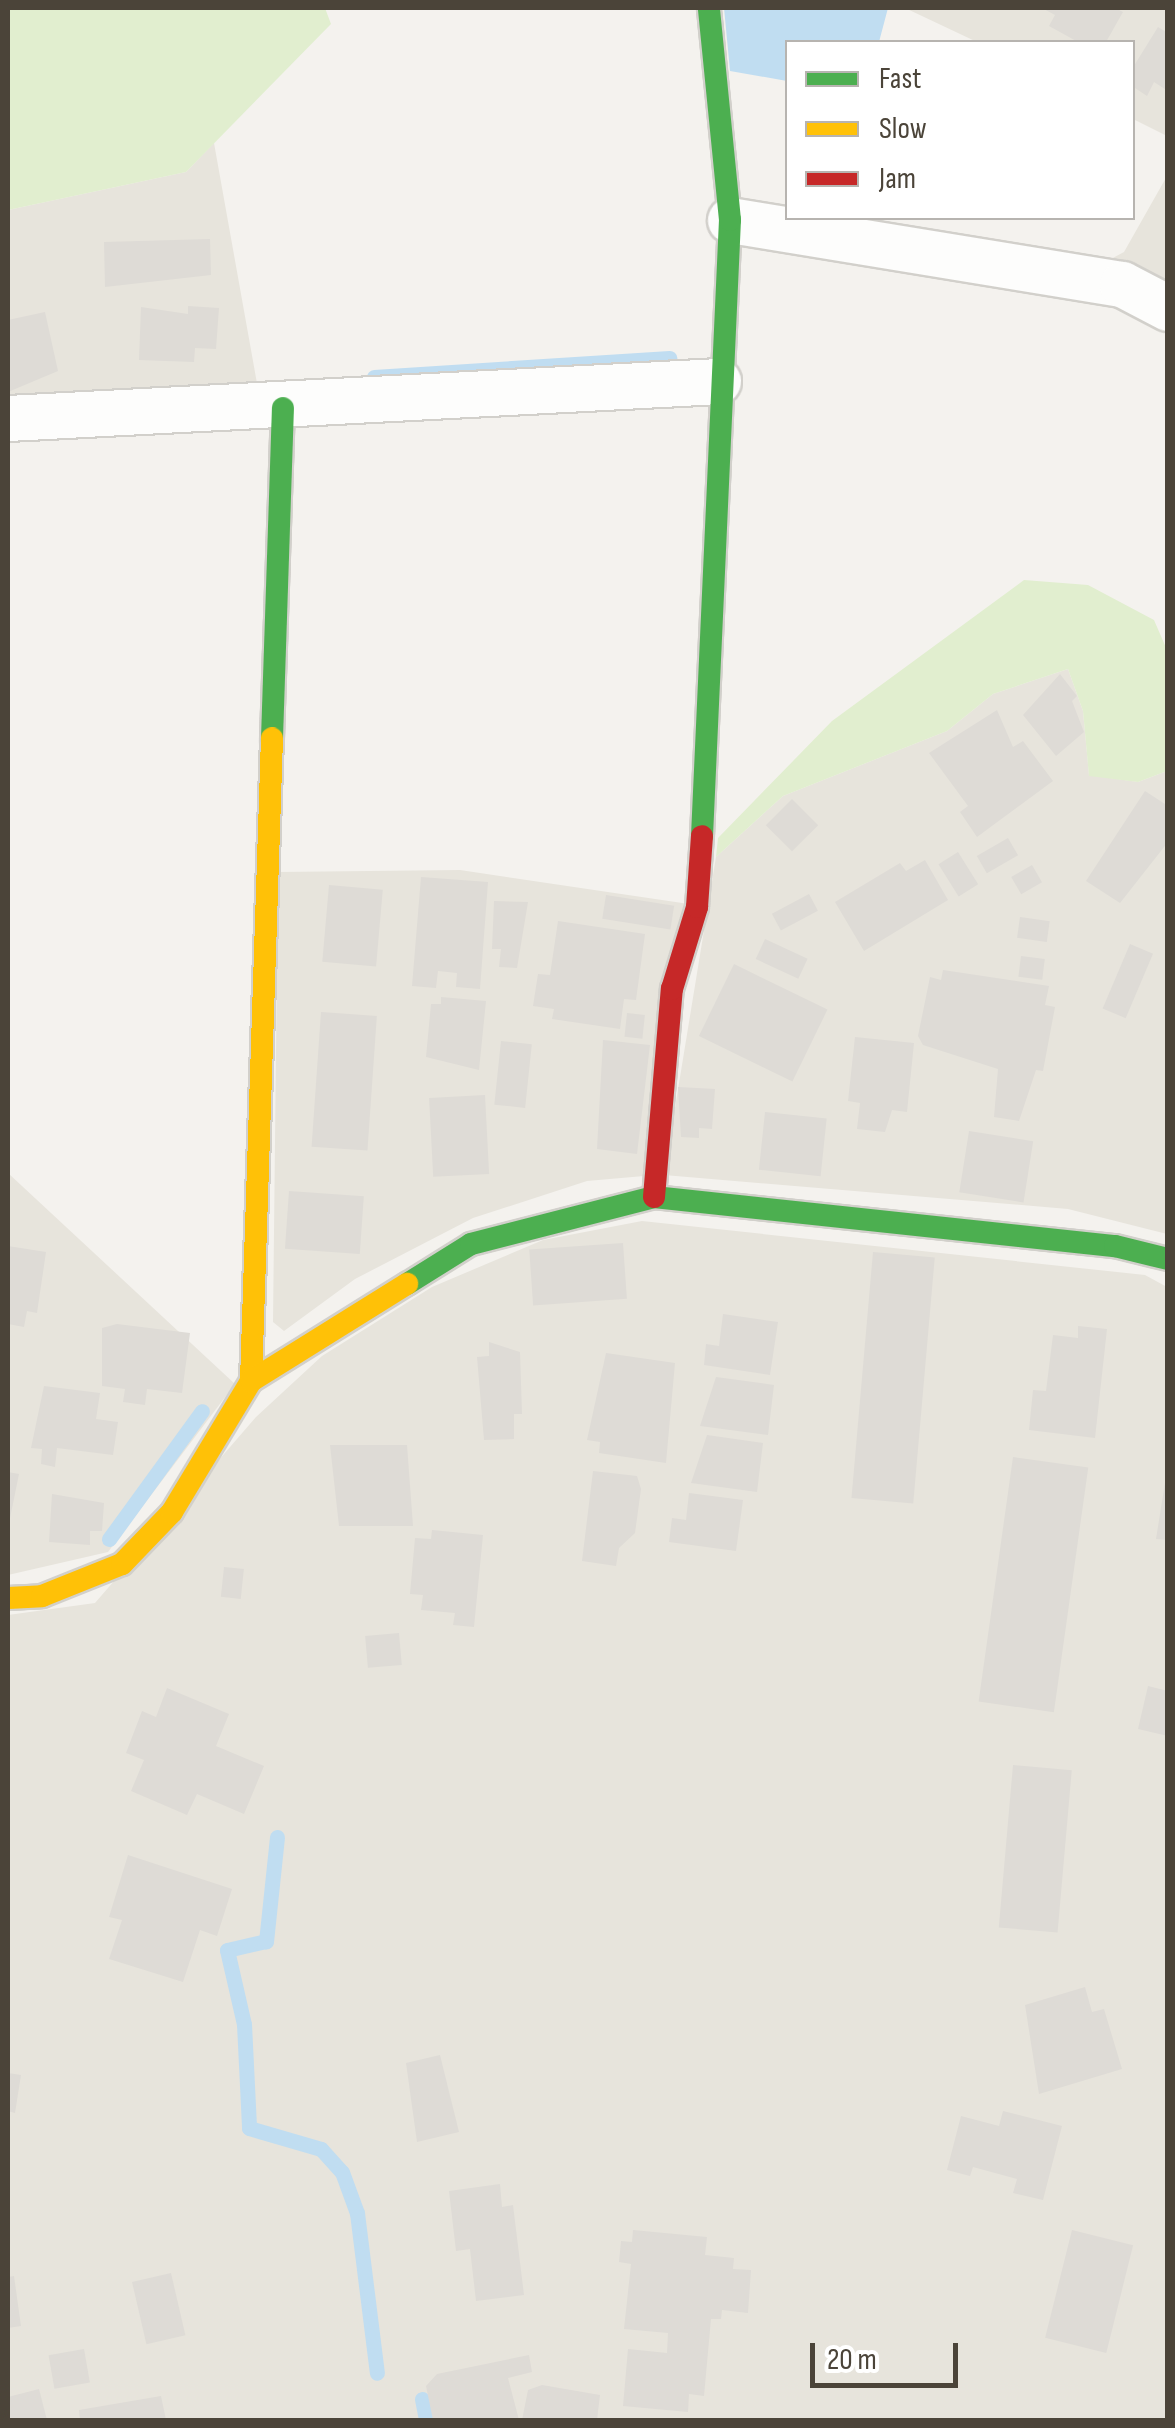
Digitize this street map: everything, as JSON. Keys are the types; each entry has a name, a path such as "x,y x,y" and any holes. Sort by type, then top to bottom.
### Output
{"street":[{"path":"654,1196 672,989 699,888 714,680 718,382 730,220 709,8"},
{"path":"730,220 1122,284 1168,308"},
{"path":"8,418 283,408 718,382"},
{"path":"251,1381 283,408"},
{"path":"8,1598 42,1596 122,1564 172,1512 251,1381 471,1244 654,1196 1116,1246 1168,1259"}],"shaded area":[{"path":"905,8 1167,8 1167,136 1135,120 1135,40 973,40"},
{"path":"214,143 258,389 8,406 8,210 186,172"},
{"path":"1167,176 1167,299 1094,268 1124,252"},
{"path":"1068,669 1083,711 1089,775 1138,782 1167,771 1167,1234 1068,1209 664,1175 716,857 783,796 947,731 993,694"},
{"path":"460,870 689,904 644,1176 587,1181 473,1218 355,1279 284,1331 273,1322 278,872"},
{"path":"8,1173 235,1384 108,1552 8,1575"},
{"path":"642,1221 1145,1275 1167,1287 1167,2420 8,2420 8,1615 95,1603 256,1417 322,1356 432,1287 543,1240"}],"green space":[{"path":"8,8 325,8 331,24 186,172 8,210"},
{"path":"1024,580 1088,585 1154,620 1167,650 1167,771 1138,782 1089,776 1083,711 1068,669 993,694 947,731 783,796 716,857 718,838 832,721"}],"water":[{"path":"724,8 888,8 880,40 785,40 785,81 730,71"}],"building":[{"path":"1042,8 1115,8 1123,12 1107,40 1074,40 1049,26 1055,15"},
{"path":"1158,27 1168,33 1168,91 1154,82 1147,96 1135,88 1135,64"},
{"path":"210,239 211,275 105,287 104,242"},
{"path":"188,306 219,308 216,349 195,348 194,362 139,360 141,307 188,314"},
{"path":"45,312 58,371 8,392 8,320"},
{"path":"1060,674 1077,696 1072,701 1084,732 1056,756 1023,715"},
{"path":"997,710 1013,747 1023,741 1053,781 977,837 960,812 968,806 929,753"},
{"path":"1145,791 1168,806 1168,842 1120,903 1086,881"},
{"path":"792,799 818,825 792,851 766,825"},
{"path":"1008,838 1018,855 987,873 977,856"},
{"path":"958,852 978,884 959,896 938,864"},
{"path":"925,860 948,900 864,951 835,902 900,863 906,871"},
{"path":"1032,865 1042,882 1021,894 1011,877"},
{"path":"421,877 488,882 480,989 456,987 457,973 438,971 436,988 412,986"},
{"path":"329,885 383,890 376,966 322,962"},
{"path":"809,894 818,911 781,930 772,914"},
{"path":"606,895 674,906 670,929 602,919"},
{"path":"494,901 528,902 517,968 499,967 501,949 492,949"},
{"path":"1020,917 1050,921 1047,942 1017,938"},
{"path":"558,921 645,934 636,1000 624,999 620,1029 552,1019 554,1009 533,1006 538,974 550,975"},
{"path":"765,939 808,959 798,979 756,959"},
{"path":"1130,944 1153,954 1126,1018 1103,1008"},
{"path":"1021,956 1045,959 1042,980 1018,977"},
{"path":"734,964 827,1010 792,1081 699,1036"},
{"path":"943,970 1049,986 1045,1005 1055,1007 1043,1071 1036,1070 1019,1121 994,1117 998,1069 923,1045 918,1036 930,977 941,980"},
{"path":"441,997 486,1001 479,1070 426,1057 431,1004 441,1004"},
{"path":"321,1012 377,1016 367,1151 312,1147"},
{"path":"627,1013 645,1015 642,1039 624,1037"},
{"path":"855,1037 914,1043 907,1112 892,1110 885,1132 857,1129 860,1103 848,1101"},
{"path":"603,1040 650,1045 637,1154 597,1149"},
{"path":"501,1041 532,1044 525,1108 494,1105"},
{"path":"678,1087 715,1089 712,1129 699,1128 699,1138 681,1137"},
{"path":"485,1095 489,1174 433,1177 429,1098"},
{"path":"765,1112 827,1118 821,1176 759,1170"},
{"path":"969,1131 1033,1141 1024,1202 959,1192"},
{"path":"289,1191 364,1196 360,1254 285,1249"},
{"path":"623,1243 627,1299 533,1305 529,1250"},
{"path":"8,1246 46,1252 37,1313 27,1311 24,1327 8,1324"},
{"path":"873,1252 935,1257 913,1503 851,1498"},
{"path":"723,1314 778,1322 770,1375 704,1365 706,1344 719,1346"},
{"path":"117,1324 190,1333 182,1393 147,1389 145,1405 123,1402 125,1389 102,1386 102,1328"},
{"path":"1078,1326 1107,1329 1095,1438 1029,1430 1033,1390 1046,1391 1053,1335 1078,1338"},
{"path":"489,1342 520,1352 522,1414 514,1414 514,1439 484,1440 477,1357 489,1356"},
{"path":"606,1353 675,1363 666,1463 599,1453 600,1442 587,1440"},
{"path":"716,1377 774,1385 768,1435 700,1426"},
{"path":"44,1386 100,1393 96,1419 118,1422 113,1455 57,1448 55,1467 41,1464 42,1449 31,1448"},
{"path":"707,1435 763,1443 757,1492 691,1483"},
{"path":"330,1445 407,1445 413,1526 339,1526"},
{"path":"1013,1457 1088,1468 1054,1712 979,1702"},
{"path":"1168,1464 1168,1540 1156,1539"},
{"path":"593,1471 637,1476 641,1489 635,1533 619,1548 616,1566 582,1561"},
{"path":"8,1472 19,1474 9,1523 8,1523"},
{"path":"689,1493 743,1500 736,1551 669,1542 672,1518 686,1520"},
{"path":"52,1494 104,1503 102,1531 90,1531 90,1545 49,1542"},
{"path":"432,1530 483,1535 474,1627 453,1625 455,1613 421,1610 423,1595 410,1594 415,1538 431,1539"},
{"path":"224,1567 244,1569 241,1599 221,1597"},
{"path":"399,1633 402,1665 368,1668 365,1636"},
{"path":"1148,1686 1168,1691 1168,1736 1138,1729"},
{"path":"167,1688 229,1714 216,1746 264,1766 244,1814 197,1794 187,1815 131,1791 144,1760 126,1753 142,1711 156,1717"},
{"path":"1013,1765 1072,1770 1058,1933 999,1927"},
{"path":"128,1855 232,1889 217,1936 200,1930 183,1982 109,1959 122,1920 109,1917"},
{"path":"1085,1987 1092,2012 1104,2009 1122,2069 1039,2094 1025,2005"},
{"path":"440,2055 459,2132 417,2142 406,2063"},
{"path":"8,2073 21,2075 15,2113 8,2111"},
{"path":"1003,2111 1062,2126 1043,2200 1013,2193 1017,2179 973,2167 970,2176 947,2170 961,2116 999,2126"},
{"path":"500,2184 502,2207 513,2205 524,2295 476,2301 470,2249 456,2251 449,2191"},
{"path":"633,2230 707,2237 705,2255 734,2258 733,2269 751,2270 748,2313 722,2310 721,2319 711,2319 704,2396 689,2394 688,2412 623,2406 628,2349 667,2353 668,2333 624,2329 631,2264 619,2262 621,2241 632,2242"},
{"path":"1072,2230 1133,2245 1106,2353 1045,2338"},
{"path":"171,2273 185,2335 146,2344 132,2282"},
{"path":"14,2276 21,2326 8,2328 8,2277"},
{"path":"84,2349 90,2382 54,2389 49,2355"},
{"path":"529,2355 532,2372 508,2378 519,2420 433,2420 426,2386 437,2374"},
{"path":"542,2385 600,2395 597,2420 522,2420 528,2390"},
{"path":"39,2389 47,2420 9,2420 8,2397"},
{"path":"161,2396 166,2420 80,2420 79,2410"}],"waterway":[{"path":"374,377 669,358"},
{"path":"109,1539 202,1411"},
{"path":"277,1837 266,1941 227,1950 244,2024 249,2128 321,2149 342,2172 357,2213 377,2373"},
{"path":"422,2399 426,2420"}],"traffic: fast":[{"path":"702,836 730,220 709,8"},
{"path":"272,738 283,408"},
{"path":"407,1284 471,1244 654,1197 1115,1246 1168,1259"}],"traffic: slow":[{"path":"251,1381 272,738"},
{"path":"8,1598 42,1596 122,1564 172,1512 251,1381 407,1284"}],"traffic: jam":[{"path":"654,1197 672,989 697,907 702,836"}]}
